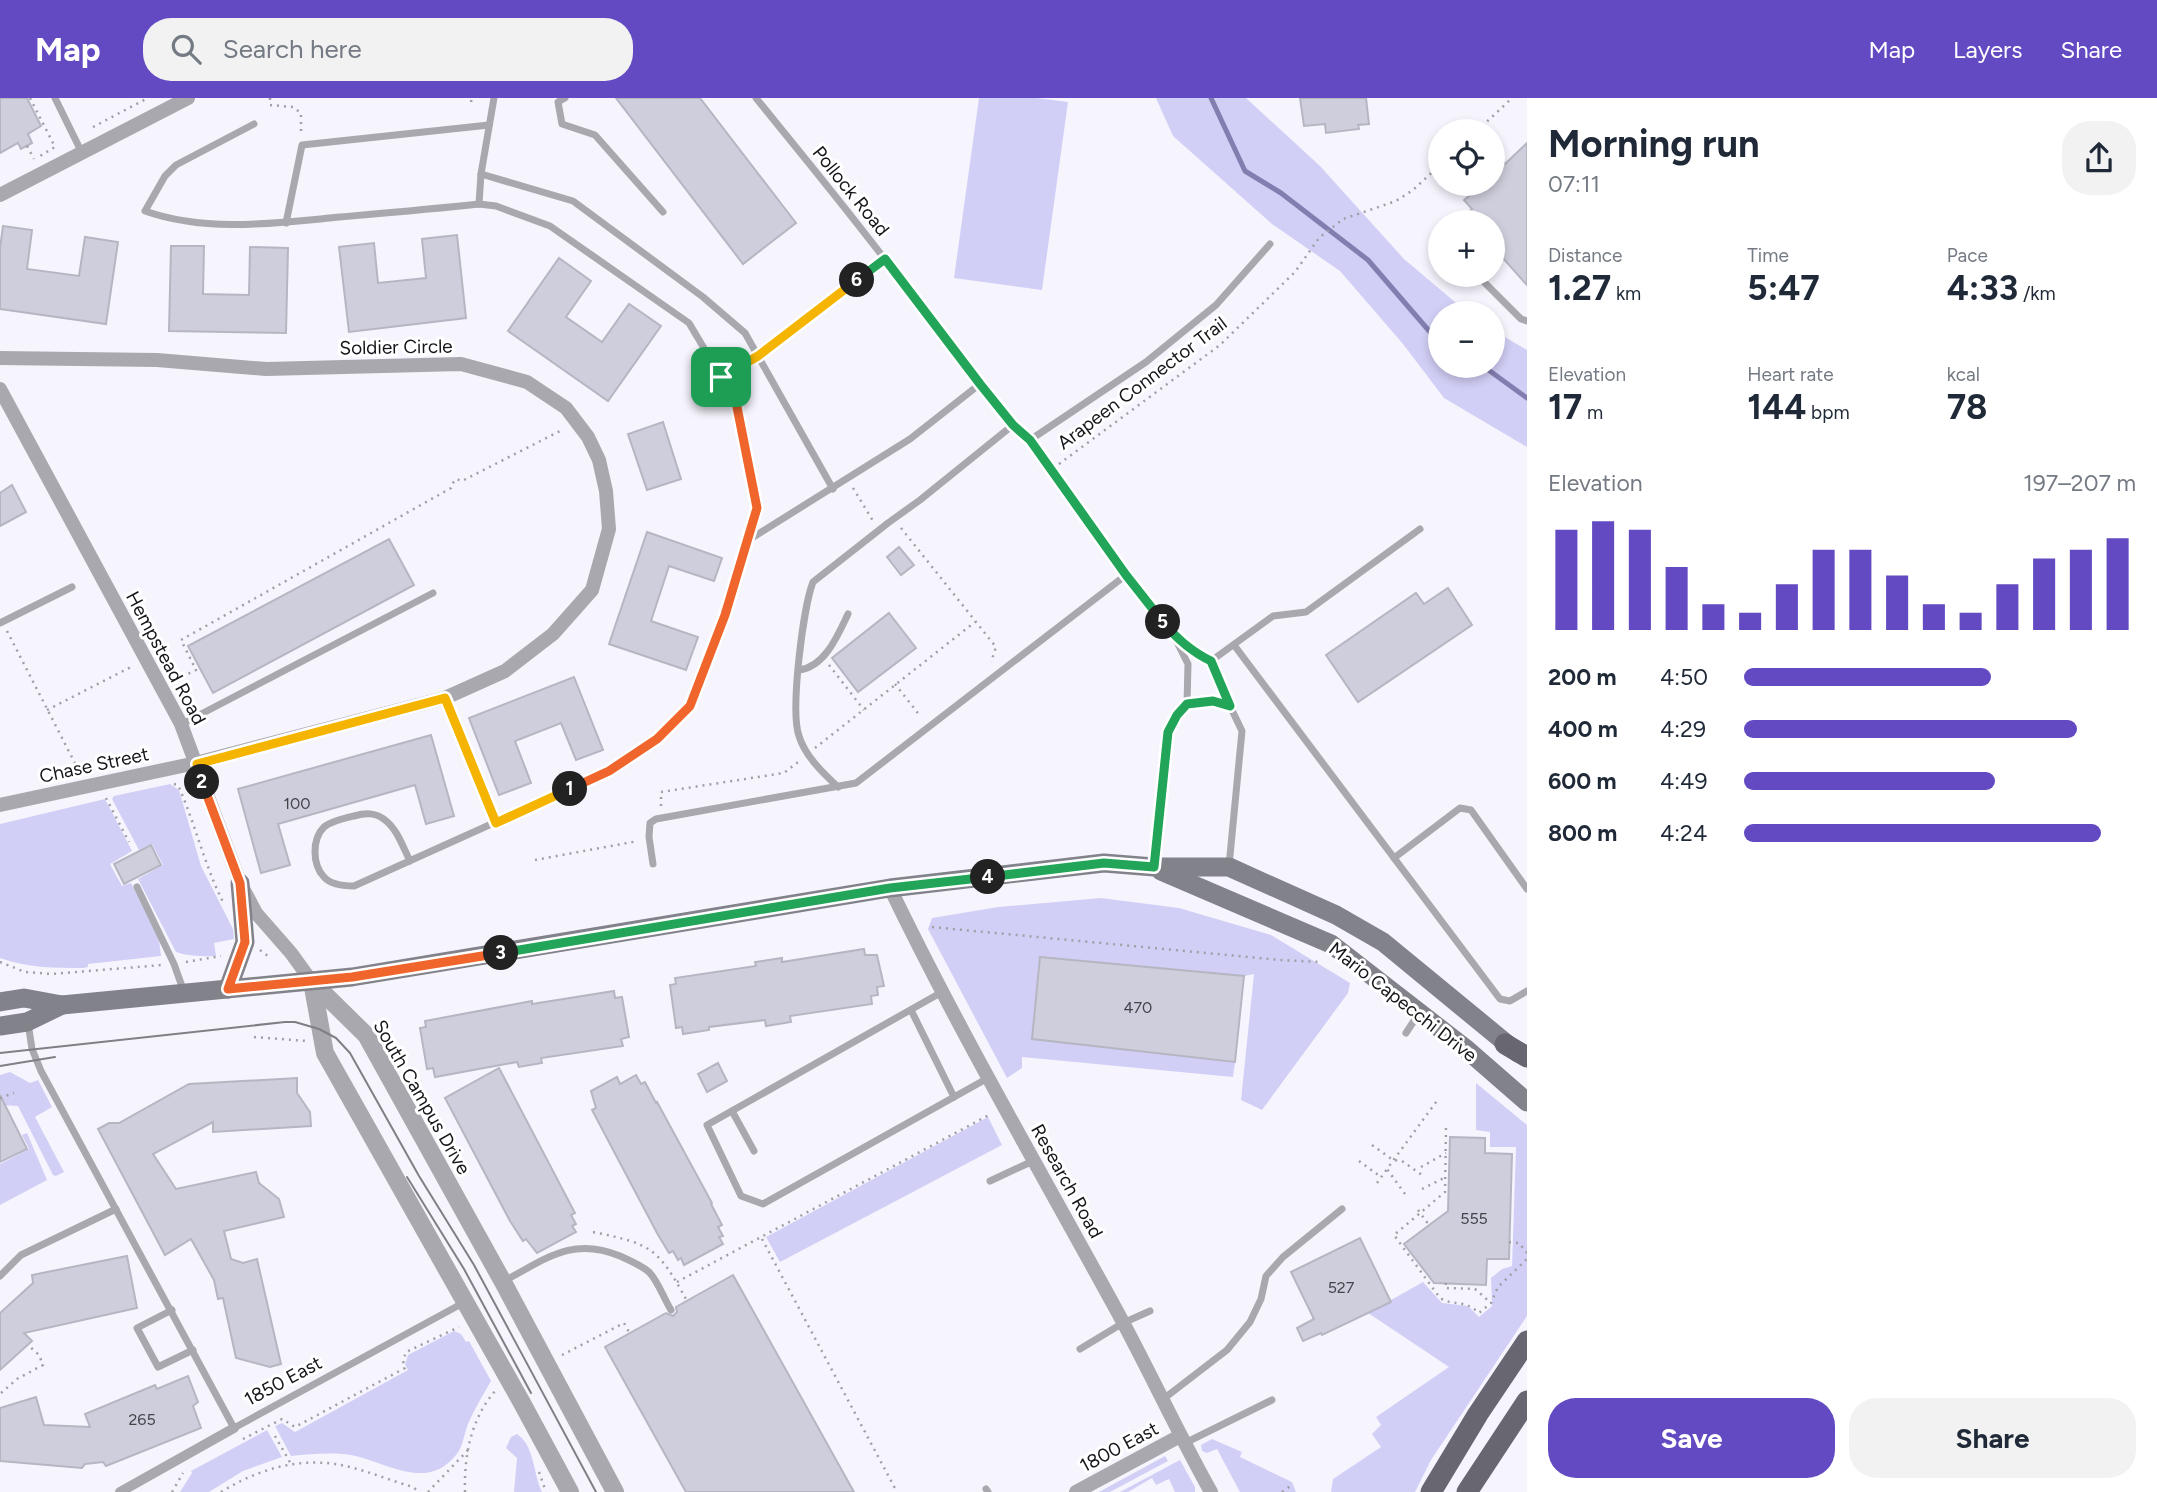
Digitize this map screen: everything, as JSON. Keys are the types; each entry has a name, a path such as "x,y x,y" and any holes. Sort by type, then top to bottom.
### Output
{"main road":[{"name":"Mario Capecchi Drive","path":"0,1002 24,998 62,1005 312,982 890,888 1104,863 1154,867 1229,867 1336,915 1383,942 1505,1044"},
{"name":"Mario Capecchi Drive","path":"1154,867 1331,944 1527,1101"},
{"path":"228,989 245,942 240,883"},
{"name":"Mario Capecchi Drive","path":"0,1026 27,1022 62,1005"},
{"path":"1505,1044 1527,1059"},
{"path":"1431,1492 1478,1414 1527,1341"},
{"path":"1467,1492 1527,1401"}],"street":[{"path":"0,195 180,100"},
{"name":"Soldier Circle","path":"0,358 157,360 266,369 461,364 527,382 566,408 588,437 599,460 606,491 609,529 592,590 553,634 505,671 445,698 197,764"},
{"name":"Hempstead Road","path":"0,389 181,724 240,883 256,913 312,982"},
{"name":"Chase Street","path":"0,805 197,764"},
{"name":"Research Road","path":"890,888 942,992 1123,1323 1211,1492"},
{"path":"312,982 325,1053 570,1492"},
{"name":"South Campus Drive","path":"312,982 366,1035 614,1492"},
{"name":"1850 East","path":"120,1492 234,1427"},
{"name":"1800 East","path":"1076,1492 1182,1440"}],"lane":[{"path":"55,98 82,154"},
{"path":"479,204 481,174 494,98"},
{"path":"565,98 558,103 562,124 595,135 663,212"},
{"name":"Pollock Road","path":"756,98 885,259 980,384 1013,425 1030,440 1126,575 1175,636"},
{"path":"254,124 176,165 165,176 145,211 170,220 203,224 286,222 479,204 496,206 550,226 689,323 736,402 757,508 725,615 690,706 657,739 609,771 496,823 354,886 342,886 323,876 317,866 315,849 318,835 325,825 368,813 384,819 392,827 410,861"},
{"path":"286,222 302,145 489,125"},
{"path":"481,174 573,201 703,297 745,333 832,489"},
{"path":"1030,440 1086,405 1146,362 1216,305 1269,244"},
{"path":"721,377 758,356 885,259"},
{"path":"1489,287 1527,321"},
{"path":"747,541 910,439 980,384"},
{"path":"838,787 822,771 799,738 796,717 808,595 813,582 1013,425"},
{"path":"1211,661 1273,616 1306,612 1420,529"},
{"path":"653,864 649,830 650,823 656,819 856,783 1126,575"},
{"path":"1,623 72,587"},
{"path":"181,724 433,593"},
{"path":"799,670 808,669 833,647 848,614"},
{"path":"1175,636 1198,655 1211,661 1242,731 1229,867"},
{"path":"1154,867 1168,732 1187,704 1188,664 1175,636"},
{"path":"1234,645 1500,999 1510,1001 1527,991"},
{"path":"445,698 496,823"},
{"path":"1187,704 1213,701 1230,706"},
{"path":"1394,858 1460,808 1466,808 1471,810 1527,890"},
{"path":"137,887 185,993"},
{"path":"942,992 707,1125 741,1196 763,1204 988,1078"},
{"path":"911,1010 954,1097"},
{"path":"1406,1033 1419,1012"},
{"path":"27,1022 32,1049 41,1070 234,1427"},
{"path":"733,1111 754,1151"},
{"path":"990,1181 1033,1161"},
{"path":"0,1276 21,1255 116,1209"},
{"path":"1161,1400 1227,1350 1250,1322 1261,1299 1266,1276 1283,1256 1342,1209"},
{"path":"502,1282 555,1254 578,1247 600,1248 625,1258 650,1273 671,1310"},
{"name":"1850 East","path":"234,1427 464,1303"},
{"path":"172,1310 137,1328 158,1367 193,1350"},
{"path":"1080,1349 1123,1323 1150,1311"},
{"path":"1182,1440 1272,1400"}],"path":[{"path":"27,146 34,159 55,147 30,98"},
{"path":"93,127 148,98"},
{"path":"270,98 270,105 293,107 300,114 302,145"},
{"path":"1490,119 1512,98"},
{"name":"Arapeen Connector Trail","path":"1051,469 1220,345 1295,272 1319,238 1335,224 1406,196 1428,176"},
{"path":"174,681 196,670 181,640 451,488 456,479 462,481 562,430"},
{"path":"853,489 875,524"},
{"path":"897,522 996,647 992,661 982,669"},
{"path":"813,750 975,621"},
{"path":"1,623 87,787"},
{"path":"828,663 864,709"},
{"path":"47,710 131,667"},
{"path":"895,684 921,717"},
{"path":"169,782 178,785 202,854 228,911"},
{"path":"106,797 129,842"},
{"path":"932,928 1321,962"},
{"path":"0,962 24,972 52,974 174,964 215,958 224,954"},
{"path":"254,1037 305,1041"},
{"path":"0,1098 14,1093"},
{"path":"1377,1183 1439,1098"},
{"path":"677,1282 989,1115"},
{"path":"1446,1128 1446,1192 1394,1235 1435,1292 1445,1301 1469,1303 1479,1313 1491,1303 1498,1287 1527,1259"},
{"path":"1371,1145 1422,1175"},
{"path":"1421,1167 1446,1153"},
{"path":"1359,1161 1381,1177"},
{"path":"1387,1169 1405,1194"},
{"path":"1422,1189 1446,1177"},
{"path":"1419,1212 1429,1225"},
{"path":"761,1237 897,1492"},
{"path":"1509,1242 1519,1243 1527,1253"},
{"path":"1446,1283 1446,1288 1475,1289 1491,1303"},
{"path":"556,1358 624,1323 629,1334"},
{"path":"240,1441 282,1419 295,1427 405,1368 402,1361 406,1352 457,1327 469,1326"},
{"path":"1,1393 17,1379 43,1365 39,1355 28,1345"},
{"path":"465,1492 468,1450 477,1418 498,1387"},
{"path":"275,1436 291,1464"},
{"path":"428,1492 468,1450"},
{"path":"221,1492 269,1468 291,1464 334,1464 413,1487 419,1492"},
{"path":"172,1492 184,1470 179,1472"},
{"path":"1282,1492 1293,1484"}],"shaded area":[{"path":"979,98 1037,98 1068,102 1042,290 954,278"},
{"path":"1156,98 1246,98 1320,166 1404,259 1428,279 1428,287 1437,287 1454,301 1428,301 1428,377 1340,271 1272,224 1173,136"},
{"path":"1505,337 1527,350 1527,447 1444,398 1429,378 1505,378"},
{"path":"170,784 179,790 201,866 233,929 234,939 214,943 216,956 176,952 138,879 163,865 152,844 139,850 112,799 114,796"},
{"path":"105,799 132,851 110,864 122,886 131,883 159,940 161,956 88,964 88,967 83,968 31,966 0,958 0,824"},
{"path":"1101,898 1179,908 1271,935 1350,983 1348,993 1262,1110 1241,1100 1254,974 1244,976 1040,957 1032,1039 1235,1062 1233,1077 1022,1057 1022,1068 1007,1078 928,929 932,918 998,907"},
{"path":"10,1072 30,1083 38,1080 52,1107 35,1117 64,1172 56,1176 53,1175 18,1106 0,1105 0,1075"},
{"path":"1476,1083 1527,1125 1527,1316 1431,1460 1415,1492 1331,1492 1333,1479 1381,1447 1372,1434 1381,1425 1376,1417 1449,1367 1368,1313 1423,1282 1442,1303 1468,1306 1479,1317 1492,1306 1491,1278 1502,1269 1512,1266 1516,1147 1490,1147 1490,1132 1476,1130"},
{"path":"988,1117 1002,1145 780,1262 766,1237"},
{"path":"27,1133 47,1180 0,1205 0,1164 29,1149 22,1135"},
{"path":"454,1331 461,1334 466,1342 469,1341 491,1381 470,1419 458,1452 444,1466 432,1472 419,1473 406,1472 351,1455 328,1453 291,1456 275,1426 282,1423 295,1432 408,1370 405,1364 408,1355"},
{"path":"267,1430 282,1457 243,1471 209,1492 180,1492 191,1471"},
{"path":"517,1434 527,1446 542,1492 514,1492 517,1458 506,1448 511,1437"},
{"path":"1212,1439 1242,1452 1240,1457 1292,1482 1296,1492 1240,1492 1217,1449 1207,1453 1202,1451 1201,1445"},
{"path":"1165,1456 1168,1461 1110,1492 1099,1492"},
{"path":"1180,1460 1195,1487 1195,1492 1175,1492 1169,1479 1156,1485 1152,1478 1128,1492 1120,1492"}],"building":[{"path":"0,98 27,98 41,126 28,134 32,143 21,149 18,143 0,153"},
{"path":"616,98 700,98 796,223 743,264"},
{"path":"1300,98 1366,98 1369,124 1358,125 1359,129 1326,133 1325,124 1304,126"},
{"path":"1527,143 1527,285 1505,260 1505,210 1471,210 1464,200 1469,196 1505,196 1505,164"},
{"path":"3,226 32,230 27,269 79,276 85,237 118,242 106,324 0,309 0,248"},
{"path":"457,235 466,318 349,332 339,247 374,243 378,283 426,278 422,239"},
{"path":"171,246 204,246 203,294 249,295 250,247 288,248 286,333 169,331"},
{"path":"559,258 591,281 566,317 602,342 629,304 661,326 608,401 508,331"},
{"path":"663,422 681,479 647,490 628,434"},
{"path":"12,485 26,512 0,526 0,493"},
{"path":"647,532 722,558 714,581 669,566 651,621 698,637 686,670 609,644"},
{"path":"389,539 414,585 213,693 188,646"},
{"path":"899,547 914,565 901,575 887,557"},
{"path":"1448,588 1472,625 1358,702 1326,655 1416,593 1424,604"},
{"path":"889,613 916,648 858,692 832,658"},
{"path":"574,677 603,750 576,760 561,723 515,741 531,783 499,795 469,718"},
{"path":"431,735 454,816 426,824 415,785 278,824 290,865 261,873 238,789"},
{"path":"151,845 161,865 124,884 114,864"},
{"path":"864,949 865,955 877,955 884,986 877,987 878,995 871,996 872,1004 790,1016 791,1022 766,1026 765,1020 709,1027 709,1030 683,1034 682,1027 676,1028 670,985 676,984 675,978 756,966 755,962 782,958 782,962"},
{"path":"1040,957 1244,976 1235,1062 1032,1039"},
{"path":"614,991 615,998 622,997 629,1037 621,1039 623,1046 541,1058 542,1063 519,1067 517,1062 435,1077 433,1068 427,1069 420,1028 426,1027 425,1021 532,1001 532,1004"},
{"path":"718,1063 727,1081 707,1092 698,1074"},
{"path":"499,1068 575,1213 571,1215 576,1224 572,1226 576,1232 537,1253 526,1239 523,1241 510,1221 445,1098"},
{"path":"636,1075 641,1084 645,1082 657,1102 722,1225 718,1227 723,1236 719,1237 723,1244 684,1265 673,1251 669,1253 657,1233 592,1110 596,1108 591,1091 617,1077 620,1084"},
{"path":"297,1078 297,1093 310,1112 311,1126 213,1132 213,1122 153,1154 176,1189 256,1172 259,1183 279,1199 284,1217 224,1231 231,1259 243,1263 257,1259 281,1364 270,1367 236,1358 223,1298 218,1299 214,1280 191,1239 165,1255 98,1129 109,1123 119,1123 189,1084"},
{"path":"0,1095 27,1149 0,1162"},
{"path":"1450,1137 1485,1138 1485,1153 1512,1154 1509,1259 1487,1259 1486,1285 1434,1283 1404,1244 1448,1211"},
{"path":"1360,1238 1391,1302 1322,1335 1321,1333 1303,1341 1297,1328 1314,1319 1291,1272"},
{"path":"127,1256 137,1308 24,1333 32,1341 0,1370 0,1313 33,1283 32,1275"},
{"path":"733,1275 854,1492 686,1492 605,1347 666,1313 673,1316 677,1312 676,1307"},
{"path":"188,1376 198,1402 193,1406 201,1428 106,1466 103,1462 85,1464 82,1468 0,1461 0,1408 36,1397 44,1425 90,1427 85,1414 155,1385 157,1389"}],"waterway":[{"path":"1211,98 1245,171 1281,193 1368,260 1428,330"},
{"path":"1500,378 1527,398"}],"tram line":[{"path":"0,1053 285,1022 319,1029 336,1038 350,1053 419,1176 474,1265 596,1492"},
{"path":"0,1066 55,1057"},
{"path":"407,1177 464,1269 531,1393"}],"route":[{"path":"885,259 980,384 1013,425 1030,440 1126,575 1175,636 1198,655 1211,661 1230,706 1213,701 1187,704 1168,732 1154,867 1104,863 890,888 352,977 228,989 245,942 240,883 197,764 445,698 496,823 609,771 657,739 690,706 725,615 757,508 736,402 721,377 758,356 885,259"}]}
